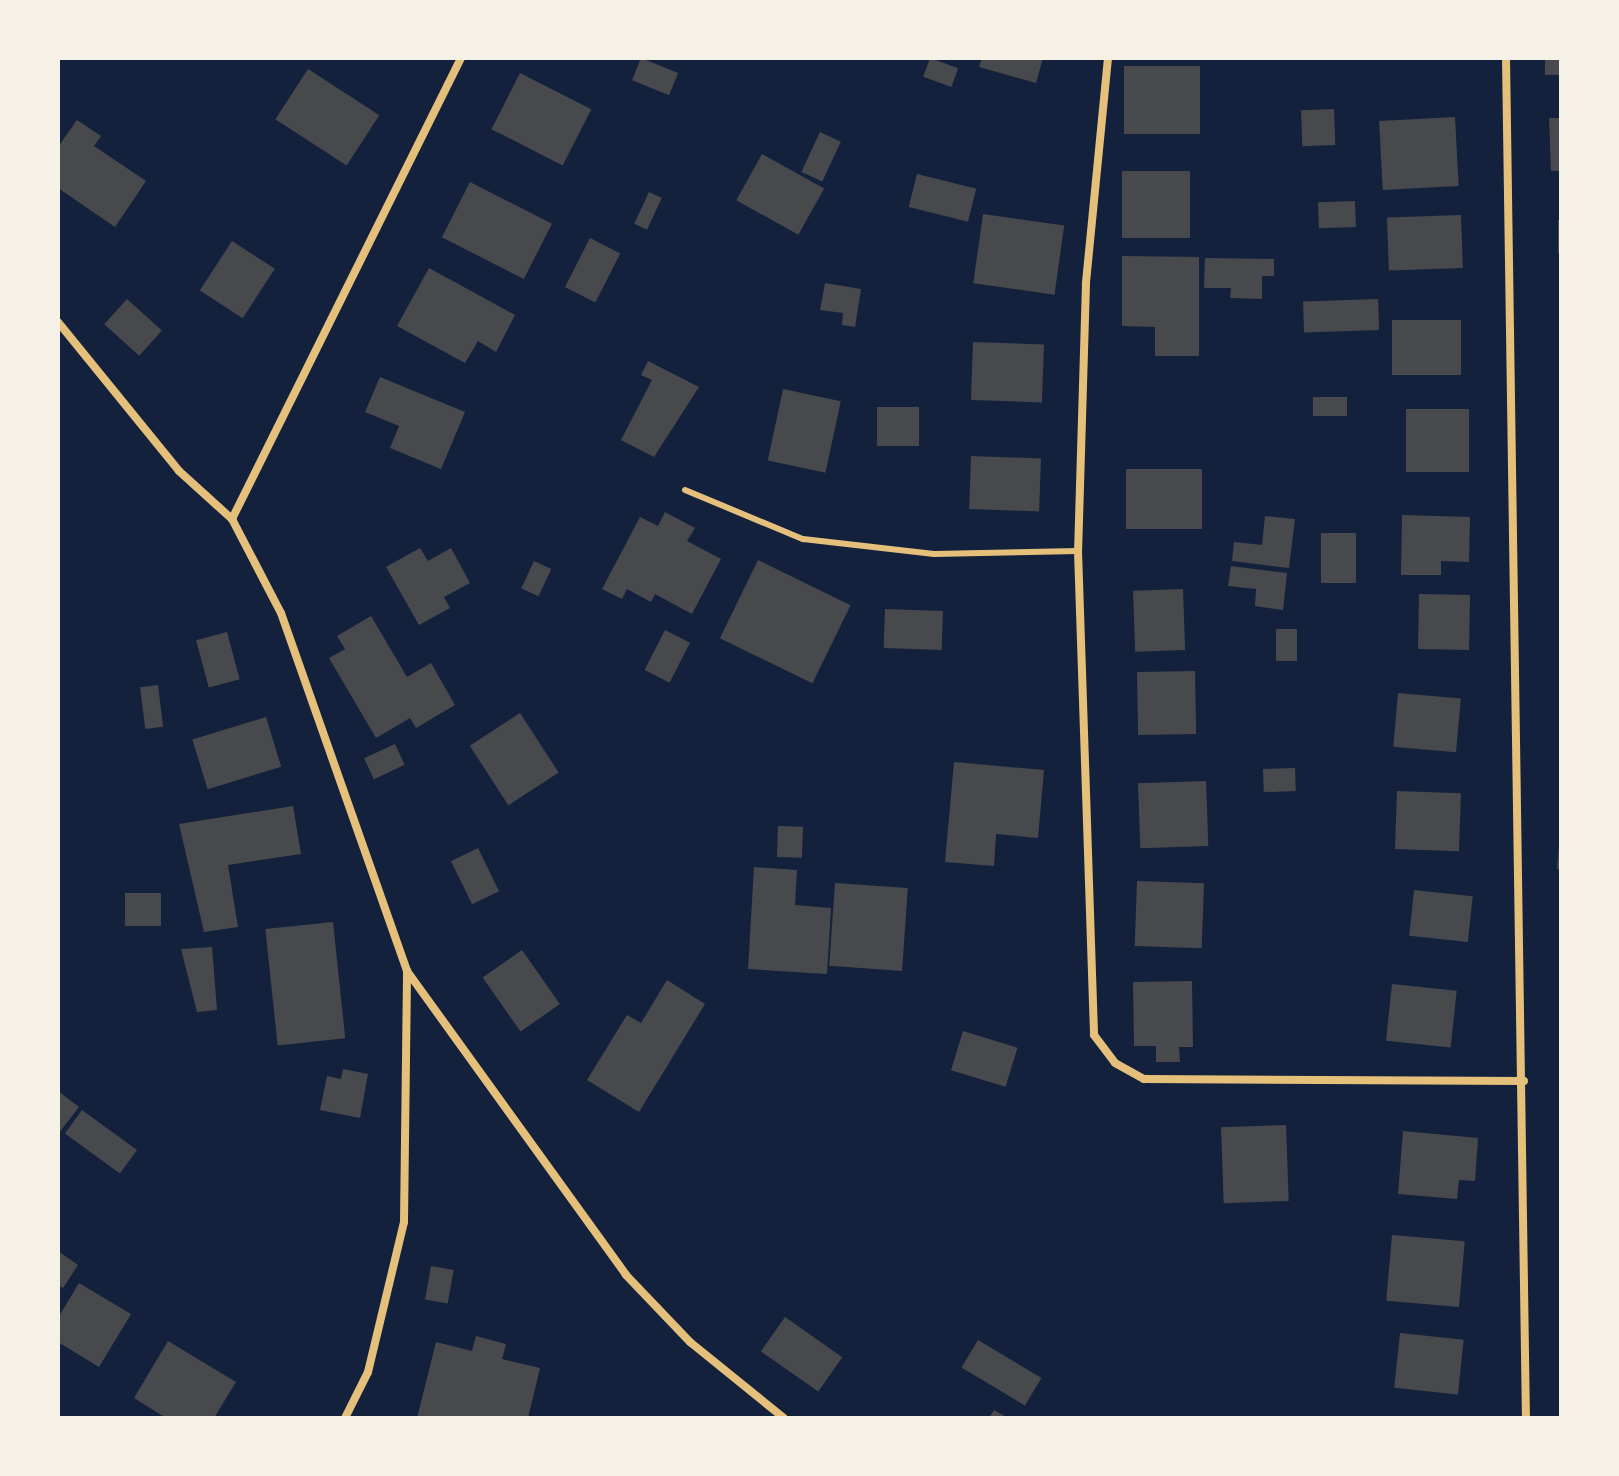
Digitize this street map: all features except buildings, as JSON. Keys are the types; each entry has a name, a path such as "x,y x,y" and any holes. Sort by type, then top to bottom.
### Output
{"street":[{"path":"232,519 461,58"},
{"path":"1108,58 1086,284 1078,551 1094,1035 1115,1063 1144,1079 1524,1081"},
{"path":"1506,58 1524,1081 1526,1418"},
{"path":"58,322 179,471 232,519 281,613 407,971 626,1275 690,1342 784,1418"},
{"path":"345,1418 368,1372 404,1222 407,971"}],"lane":[{"path":"685,490 803,539 934,554 1078,551"}]}
